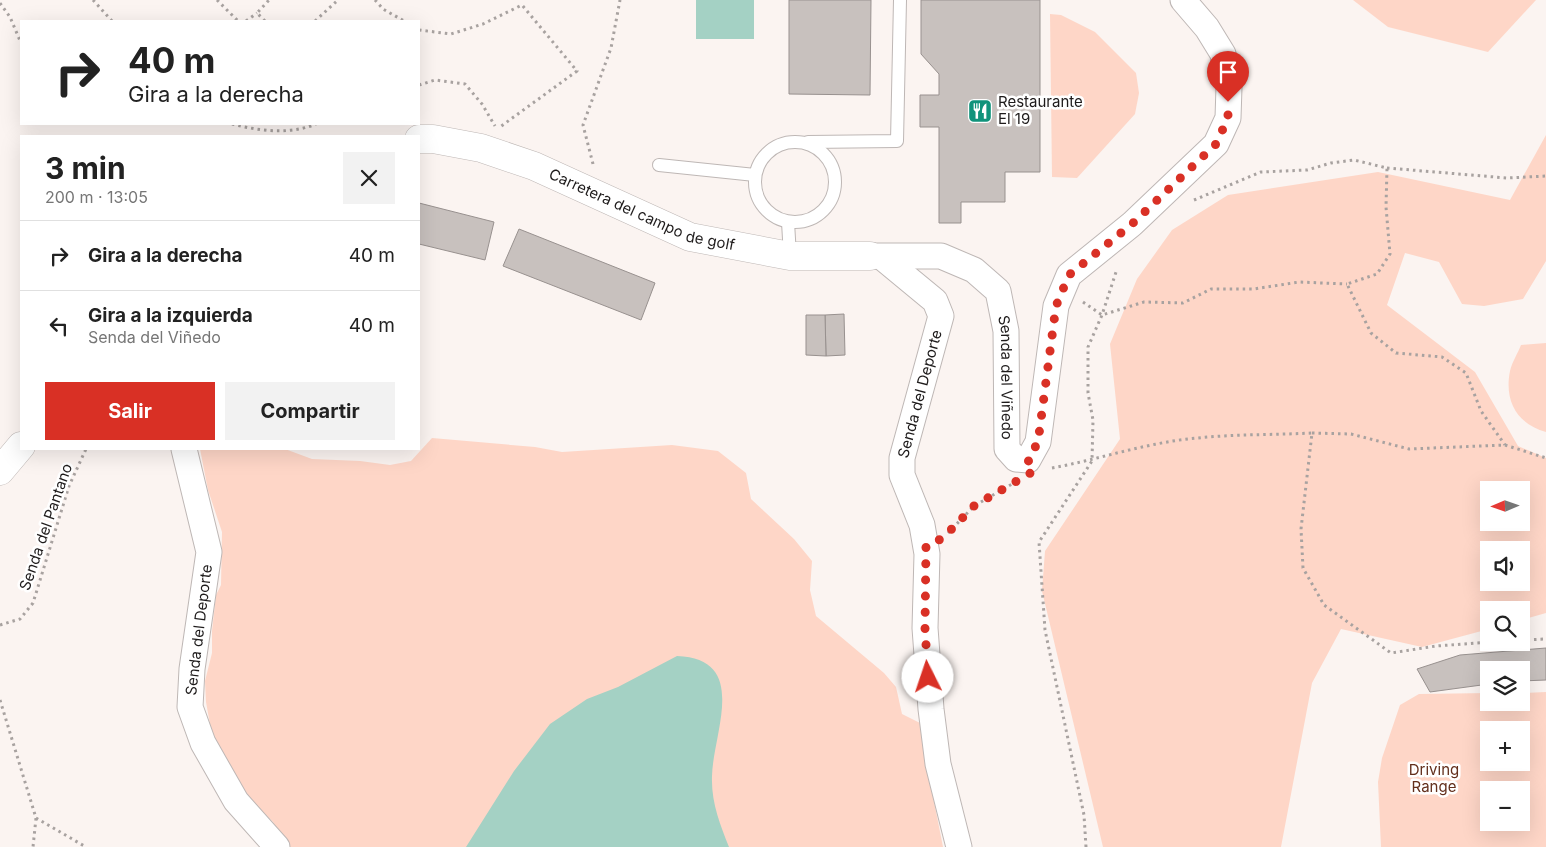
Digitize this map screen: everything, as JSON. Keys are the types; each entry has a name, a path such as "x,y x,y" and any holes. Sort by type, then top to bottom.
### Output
{"street":[{"name":"Senda del Viñedo","path":"877,257 941,256 974,270 998,291 1006,331 1007,449 1016,460 1031,465 1038,442 1056,306 1069,275 1132,224 1216,144 1228,118 1229,87 1223,54 1206,28 1183,0"},
{"name":"Carretera del campo de golf","path":"420,139 433,139 480,148 534,166 690,237 790,256 877,257"},
{"name":"Senda del Deporte","path":"877,257 935,302 941,316 902,458 902,475 922,525 926,546 925,628 931,710 938,764 959,847"},
{"path":"0,471 20,447"},
{"name":"Senda del Deporte","path":"184,450 209,552 192,669 190,707 203,743 236,801 277,847"}],"lane":[{"path":"805,142 818,148 828,157 834,170 836,183 833,197 826,208 815,217 802,222 788,222 766,210 755,188 755,175 759,162 773,148 792,141 897,141 900,0"},
{"path":"659,165 755,175"},
{"path":"788,222 790,256"}],"path":[{"path":"93,0 111,20"},
{"path":"217,0 237,20"},
{"path":"247,20 269,0"},
{"path":"316,20 338,0"},
{"path":"375,0 383,9 402,20"},
{"path":"600,196 583,125 611,48 620,0"},
{"path":"0,3 10,17 20,41"},
{"path":"420,30 451,34 483,24 522,5 577,71 497,129"},
{"path":"257,13 264,20"},
{"path":"420,85 435,80 465,84 482,104 512,159"},
{"path":"236,125 257,130 300,130 313,125"},
{"path":"1191,202 1224,186 1261,172 1308,170 1331,163 1354,160 1387,168 1507,178 1546,176"},
{"path":"1102,316 1144,302 1182,303 1211,289 1254,289 1299,282 1347,284 1377,274 1390,254 1386,207 1387,168"},
{"path":"1086,847 1084,815 1045,630 1038,542 1092,461 1093,420 1088,393 1088,347 1102,316 1118,266"},
{"path":"1347,284 1371,333 1396,354 1442,357 1466,373 1481,411 1505,445"},
{"path":"1062,288 1102,316"},
{"path":"926,546 943,538 974,506 1031,465 1092,461 1137,448 1197,438 1312,433 1351,434 1409,449 1505,445 1546,458"},
{"path":"1312,433 1301,529 1302,568 1324,605 1391,653 1436,646 1480,643"},
{"name":"Senda del Pantano","path":"0,625 20,619 33,603 69,486 86,450"},
{"path":"1530,640 1546,639"},
{"path":"0,700 36,818 33,847"},
{"path":"36,818 86,847"}],"green space":[{"path":"1353,0 1536,0 1488,52 1388,27"},
{"path":"1050,14 1061,15 1095,32 1136,73 1139,93 1135,114 1077,178 1052,177"},
{"path":"1546,135 1546,261 1523,299 1484,306 1462,304 1439,262 1405,253 1387,305 1475,372 1518,446 1546,458 1546,613 1530,617 1530,601 1480,601 1480,631 1422,647 1341,629 1312,683 1281,847 1103,847 1042,591 1045,551 1120,439 1110,344 1137,279 1172,230 1228,195 1378,172 1510,200"},
{"path":"1546,343 1546,432 1527,423 1520,417 1511,401 1509,382 1510,371 1521,345"},
{"path":"432,438 535,447 562,452 672,445 718,451 746,473 751,499 794,539 812,561 810,590 816,616 884,673 896,687 902,714 924,725 927,766 943,847 288,847 273,822 253,802 235,777 211,730 206,702 205,681 212,653 212,631 216,595 221,585 222,532 208,490 200,450 288,450 312,459 360,461 390,465 411,461"},
{"name":"Driving Range","path":"1546,692 1546,847 1381,847 1378,782 1382,758 1400,705 1419,694 1480,693 1480,711 1530,711 1530,693"}],"shaded area":[{"path":"696,0 754,0 754,39 696,39"},
{"path":"677,656 700,660 713,670 720,684 722,701 721,719 714,758 712,786 717,813 729,847 466,847 514,771 550,724 587,699 618,687"}],"building":[{"path":"789,0 871,0 870,95 789,94"},
{"name":"Restaurante El 19","path":"921,0 1040,0 1040,172 1005,172 1005,202 961,202 961,223 939,223 939,127 920,127 920,95 939,95 939,74 921,54"},
{"path":"420,203 494,222 485,260 420,244"},
{"path":"519,229 655,283 641,320 503,266"},
{"path":"844,314 845,355 826,356 825,315"},
{"path":"806,315 825,315 826,356 806,355"},
{"path":"1546,648 1546,680 1530,681 1530,661 1480,661 1480,685 1430,692 1417,669 1460,655 1530,651 1530,649"}],"place":[{"name":"Restaurante El 19","path":"980,111"}],"route":[{"path":"928,677 925,628 926,546 943,538 974,506 1034,471 1028,460 1038,442 1056,306 1062,288 1069,275 1132,224 1216,144 1228,118 1228,102"}]}
